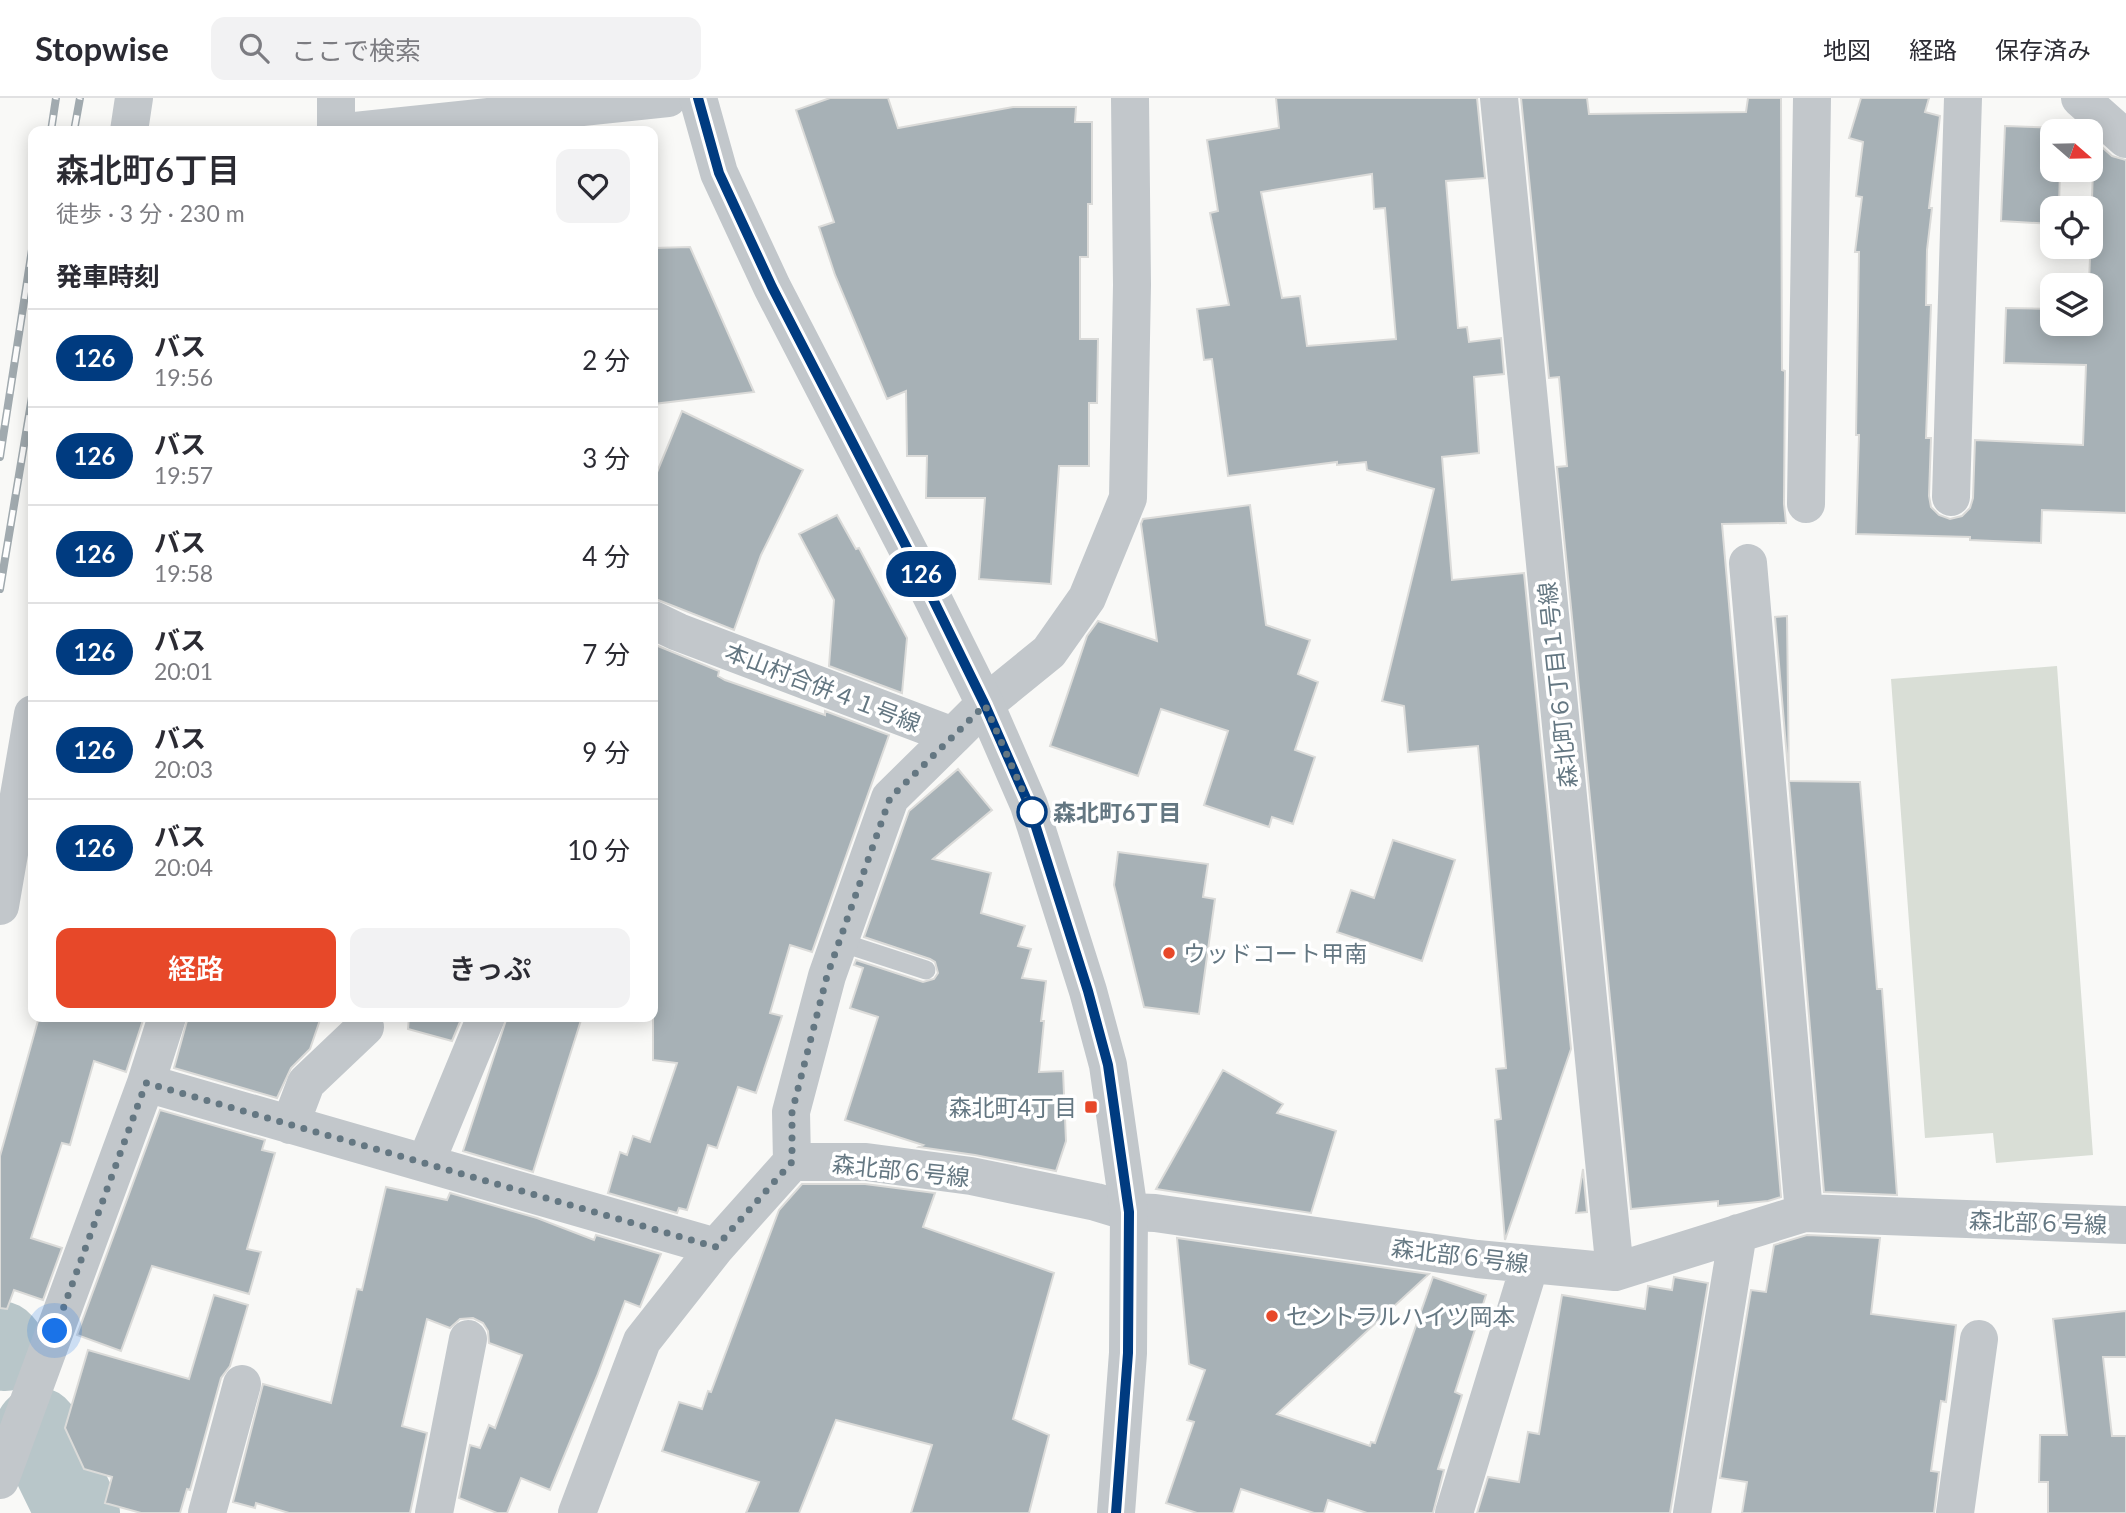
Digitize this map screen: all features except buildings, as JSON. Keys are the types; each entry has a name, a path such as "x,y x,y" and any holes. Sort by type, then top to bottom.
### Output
{"street":[{"path":"130,126 134,98"},
{"path":"336,98 336,126"},
{"path":"402,126 668,98"},
{"path":"698,98 719,173 772,287 923,579 985,705 1029,805 1092,1004 1108,1065 1129,1212 1128,1353 1117,1513"},
{"path":"577,1513 642,1341 716,1247 792,1162 792,1112 827,976 890,798 985,705 1049,652 1087,598 1128,498 1132,285 1130,98"},
{"name":"森北町６丁目１号線","path":"1499,98 1615,1272"},
{"path":"1806,504 1812,98"},
{"path":"1951,498 1964,98"},
{"path":"2080,98 2126,139"},
{"path":"1748,564 1804,1213"},
{"name":"本山村合併４１号線","path":"658,622 953,736"},
{"path":"0,906 28,742"},
{"path":"0,1480 146,1083 165,1022"},
{"path":"426,1161 484,1022"},
{"path":"290,1125 306,1083 365,1027"},
{"path":"146,1083 426,1161 716,1247"},
{"name":"森北部６号線","path":"792,1162 866,1162 971,1176 1096,1202 1129,1212 1155,1213 1464,1258 1615,1272 1804,1213 2126,1225"},
{"path":"1692,1513 1738,1233"},
{"path":"1454,1513 1530,1264"},
{"path":"434,1513 468,1339"},
{"path":"1955,1513 1979,1339"},
{"path":"207,1513 242,1384"}],"lane":[{"path":"840,942 926,970"}],"shaded area":[{"path":"2057,666 2093,1155 1996,1163 1993,1133 1925,1138 1891,679"}],"waterway":[{"path":"0,1343 5,1349"},
{"path":"37,1429 78,1513"}],"railway":[{"path":"52,126 56,98"},
{"path":"75,126 80,98"},
{"path":"0,457 28,275"},
{"path":"0,589 28,421"}],"bus line":[{"name":"126","path":"698,98 719,173 772,287 923,579 985,705 1029,805 1088,991 1108,1065 1129,1212 1128,1353 1116,1513"}],"place":[{"name":"森北町6丁目","path":"1032,812"},
{"name":"ウッドコート甲南","path":"1169,953"},
{"name":"森北町4丁目","path":"1091,1107"},
{"name":"セントラルハイツ岡本","path":"1272,1316"}],"route":[{"path":"55,1331 146,1083 426,1161 716,1247 792,1162 792,1112 827,976 890,798 985,705 1032,812"}]}
